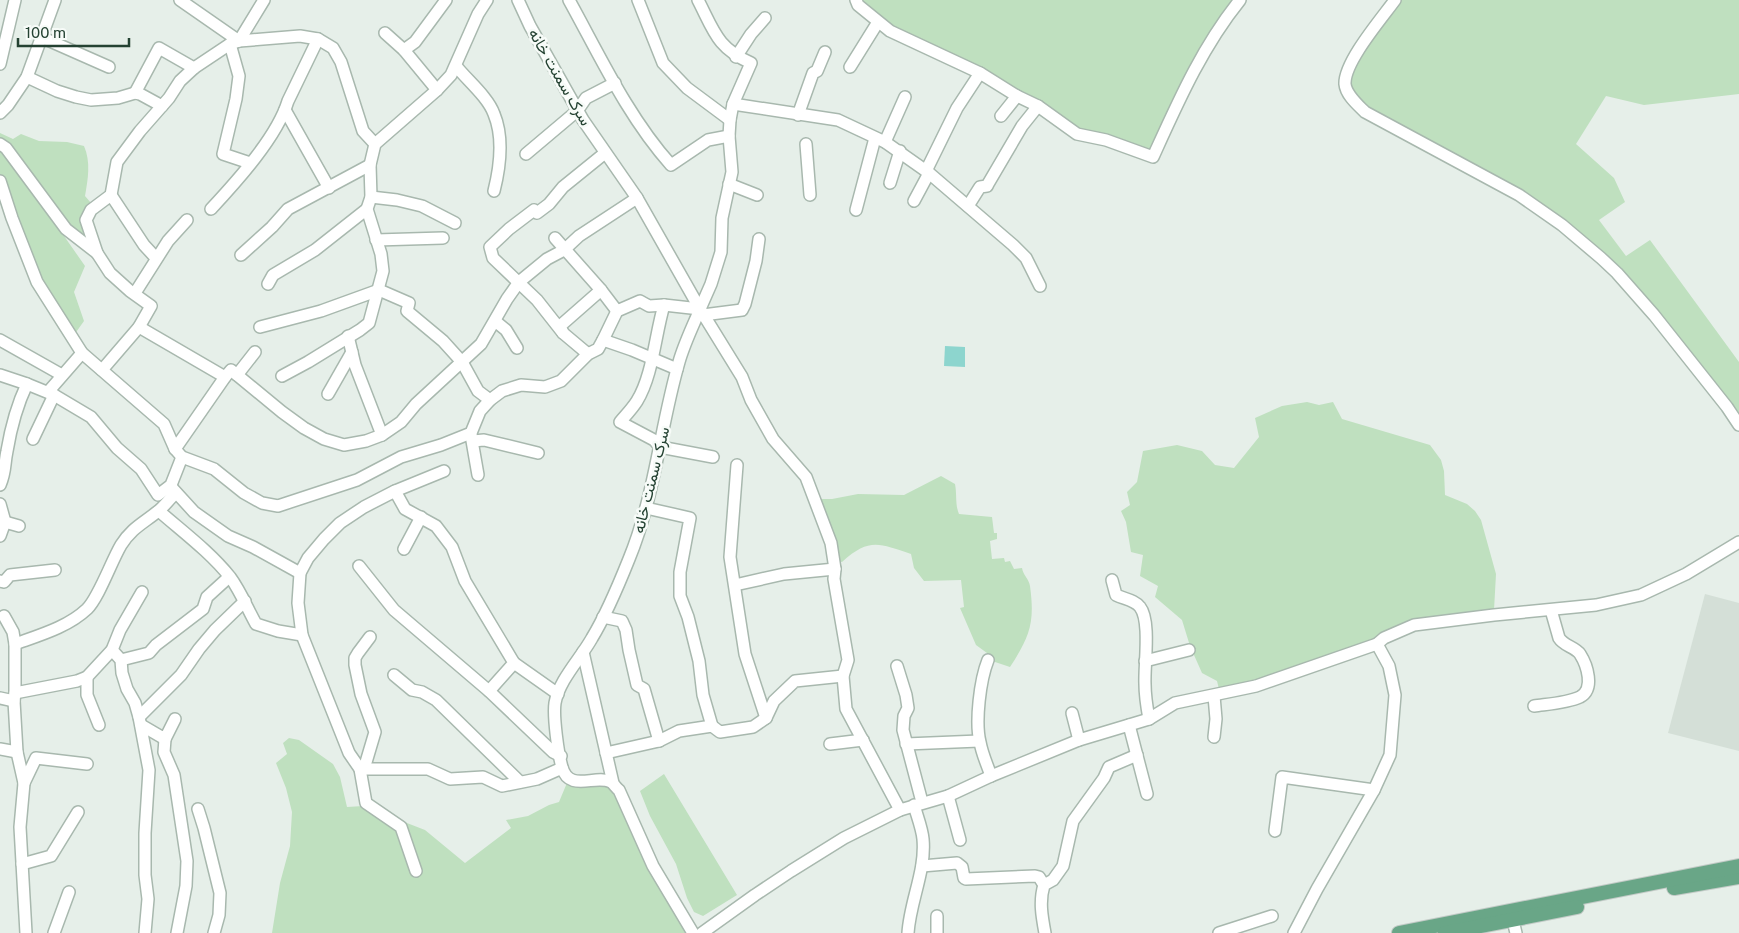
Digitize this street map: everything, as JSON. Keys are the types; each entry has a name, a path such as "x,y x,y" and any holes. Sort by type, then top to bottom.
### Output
{"main road":[{"path":"1399,933 1513,921 1739,866"},
{"path":"1445,933 1513,921 1616,898 1739,876"}],"street":[{"path":"0,64 14,0"},
{"path":"0,113 8,105 27,77 55,0"},
{"path":"180,0 235,42 300,36 318,39 333,48 341,62 363,131 376,144"},
{"path":"404,50 415,42 446,0"},
{"path":"268,284 273,275 315,250 367,209 371,197 370,166 376,144 437,90 451,75 478,14 487,0"},
{"name":"سرک سمنت خانه","path":"519,0 530,26 577,111 636,198 702,312 677,369 646,508 629,560 592,638 572,668 558,694 555,704 556,727 562,768"},
{"path":"569,0 638,121 657,150 671,165 708,140 729,136"},
{"path":"638,0 663,63 687,88 730,120"},
{"path":"698,0 718,41 736,56 751,63 733,104 729,136 732,172 722,218 721,252 702,312 742,376 750,400 773,438 806,477 831,543 835,569 834,579 848,660 843,676 846,709 900,810"},
{"path":"856,0 858,5 890,31 980,73 1017,96 1038,106 1077,134 1106,140 1153,157 1190,78 1219,28 1240,0"},
{"path":"1395,0 1363,43 1346,77 1345,85 1354,102 1365,112 1519,195 1562,225 1612,268 1631,288 1739,425"},
{"path":"102,370 139,327 151,306 110,273 97,253 86,220 91,210 110,196 117,162 180,81 194,68 235,42 262,1"},
{"path":"736,56 765,18"},
{"path":"850,67 878,22"},
{"path":"385,33 404,50 437,90"},
{"path":"41,37 109,66"},
{"path":"212,209 250,162 258,155 285,110 318,39"},
{"path":"235,42 239,76 236,99 223,154 250,162"},
{"path":"135,93 159,48 194,68"},
{"path":"798,114 813,74 825,52"},
{"path":"456,66 487,102 494,114 500,144 494,190"},
{"path":"914,201 957,108 980,73"},
{"path":"27,77 57,91 76,97 91,100 118,98 135,93 162,106"},
{"path":"526,154 577,111 586,98 615,83"},
{"path":"1001,116 1017,96"},
{"path":"856,210 880,140 905,97"},
{"path":"733,104 838,120 900,151 928,172 1026,258 1040,286"},
{"path":"968,206 980,187 987,186 1022,126 1038,106"},
{"path":"285,110 328,188"},
{"path":"0,144 6,148 66,228 97,253"},
{"path":"806,144 810,195"},
{"path":"890,183 900,151"},
{"path":"588,354 563,333 537,300 493,258 490,247 522,218 534,210 537,213 549,204 563,187 605,153"},
{"path":"241,255 272,227 288,209 370,166"},
{"path":"0,181 37,282 82,353 164,424 178,453 214,469 244,493 262,503 278,506 357,480 401,457 472,437 538,452"},
{"path":"729,184 757,195"},
{"path":"110,196 144,246 156,258"},
{"path":"371,197 397,200 422,206 455,223"},
{"path":"15,644 48,632 78,617 89,607 123,543 139,524 159,511 167,501 174,489 178,453 224,377 231,370 290,417 324,439 344,445 366,441 382,435 401,422 416,404 481,344 519,282 547,259 564,250 579,236 636,198"},
{"path":"282,376 308,362 369,323 383,270 381,254 367,209"},
{"path":"135,293 168,241 187,220"},
{"path":"376,240 442,238"},
{"path":"555,238 617,311"},
{"path":"478,475 472,437 480,410 490,400 502,391 521,385 544,387 560,380 588,354 598,349 617,311 640,301 648,306 664,305 702,312 742,310 760,239"},
{"path":"260,326 321,311 379,290 408,303 407,311 443,341 462,362 478,391 490,400"},
{"path":"563,333 560,326 601,290"},
{"path":"664,305 649,372 637,401 620,422 654,440 660,447 713,457"},
{"path":"494,321 506,330 517,348"},
{"path":"139,327 224,377"},
{"path":"348,336 382,435"},
{"path":"0,340 62,375"},
{"path":"604,340 677,369"},
{"path":"237,375 255,352"},
{"path":"328,394 352,352"},
{"path":"33,439 51,394 62,375 82,353"},
{"path":"0,375 51,394 91,417 117,448 141,469 158,495 174,489"},
{"path":"0,485 5,474 14,417 27,384"},
{"path":"736,466 730,557 745,654 766,718"},
{"path":"362,769 349,753 302,636 298,603 300,573 308,558 324,538 340,523 364,507 395,491 444,471"},
{"path":"174,489 194,512 228,536 253,547 300,573"},
{"path":"395,491 405,509 436,526 452,546 465,581 514,663 558,694"},
{"path":"0,504 5,522 0,536"},
{"path":"646,508 690,518 680,572 680,596 695,644 703,695 712,726 720,732 753,727 766,718 774,701 795,681 843,676"},
{"path":"159,511 209,555 229,577 245,601 256,624 302,636"},
{"path":"404,550 421,517"},
{"path":"5,522 19,526"},
{"path":"702,933 755,895 844,838 900,810 948,796 990,776 1079,740 1148,719 1175,703 1256,686 1377,644 1384,638 1414,626 1494,614 1596,605 1641,596 1686,574 1739,542"},
{"path":"359,566 394,610 489,691 553,752 561,756"},
{"path":"735,585 784,574 835,569"},
{"path":"0,582 4,582 10,575 55,570"},
{"path":"121,660 148,653 203,609 207,597 229,577"},
{"path":"1112,580 1116,595 1134,602 1144,614 1146,635 1145,684 1148,719"},
{"path":"0,698 15,697 87,677 112,650 120,630 142,592"},
{"path":"140,721 181,675 215,630 245,601"},
{"path":"1534,706 1580,696 1586,690 1589,677 1585,662 1578,652 1561,642 1558,638 1551,610"},
{"path":"4,616 13,632 15,644 17,752 24,784 20,827 26,933"},
{"path":"603,617 622,621 626,630 628,650 637,685 644,689 658,741"},
{"path":"370,637 355,658 361,694 375,729 375,736 362,769 366,802 401,827 416,871"},
{"path":"1294,933 1321,881 1374,790 1390,755 1396,695 1389,666 1377,644"},
{"path":"112,650 121,660 122,673 140,721 150,770 146,833 145,874 148,899 145,933"},
{"path":"1145,661 1189,650"},
{"path":"582,652 613,783 619,790 654,866 693,933"},
{"path":"988,660 983,672 978,724 979,740 990,776"},
{"path":"489,691 514,663"},
{"path":"897,666 906,694 908,708 904,716 903,730 918,804 923,840 922,866 909,916 908,933"},
{"path":"394,675 412,690 422,692 436,700 520,782"},
{"path":"87,677 87,695 99,725"},
{"path":"1214,696 1216,719 1214,737"},
{"path":"1072,713 1079,740"},
{"path":"175,719 165,738 164,752 174,775 187,861 186,886 178,933"},
{"path":"140,721 165,738"},
{"path":"1128,725 1147,794"},
{"path":"606,753 658,741 679,731 712,726"},
{"path":"830,744 863,740"},
{"path":"906,744 979,740"},
{"path":"0,749 17,752"},
{"path":"1045,933 1041,892 1044,885 1053,880 1063,866 1073,821 1104,778 1109,767 1137,755"},
{"path":"24,784 36,758 87,764"},
{"path":"362,769 428,769 450,779 484,777 502,786 537,780 562,768 574,781 604,780 613,783"},
{"path":"1275,831 1282,777 1374,790"},
{"path":"948,796 960,840"},
{"path":"198,809 220,893 219,915 214,933"},
{"path":"22,864 51,856 78,812"},
{"path":"922,866 957,863 962,867 964,878 966,879 1037,876 1044,885"},
{"path":"54,933 69,892"},
{"path":"937,916 937,933"},
{"path":"1221,932 1272,916"}],"shaded area":[{"path":"1705,594 1739,603 1739,751 1668,733"}],"green space":[{"path":"856,0 1240,0 1231,12 1153,157 1059,121 890,31"},
{"path":"1401,0 1739,0 1739,94 1644,105 1606,96 1576,144 1614,178 1625,202 1599,220 1626,256 1650,240 1739,362 1739,416 1605,254 1368,108 1358,99 1350,84 1357,62"},
{"path":"0,133 13,139 21,134 39,141 67,142 84,146 88,164 85,196 91,203 90,244 71,227 0,140"},
{"path":"0,150 6,153 85,266 74,292 84,321 74,335 50,298 34,264 0,177"},
{"path":"1307,402 1319,405 1333,402 1342,419 1430,445 1441,460 1444,471 1445,495 1467,504 1481,520 1496,574 1494,610 1377,638 1261,678 1219,689 1217,681 1202,673 1190,646 1182,620 1155,597 1158,586 1140,576 1143,555 1131,552 1126,522 1121,511 1130,505 1127,492 1137,482 1143,451 1177,445 1202,451 1215,465 1234,468 1259,437 1255,418 1282,406"},
{"path":"941,476 955,484 959,514 992,517 994,533 997,533 997,539 990,541 992,559 1004,558 1005,562 1010,561 1014,569 1022,568 1029,584 1032,610 1029,629 1010,667 989,660 986,656 987,653 976,645 960,608 964,607 961,580 924,581 914,568 911,554 882,546 875,545 860,549 842,562 834,560 814,499 832,499 858,494 904,495"},
{"path":"289,738 299,740 333,764 340,777 347,807 363,806 425,830 465,863 511,828 506,820 528,816 559,802 569,778 613,783 693,933 272,933 280,883 290,846 292,812 286,788 276,763 287,754 283,743"},
{"path":"664,774 737,895 703,916 694,912 687,898 676,864 650,816 640,791"}],"water":[{"path":"945,346 965,347 965,367 944,366"}]}
